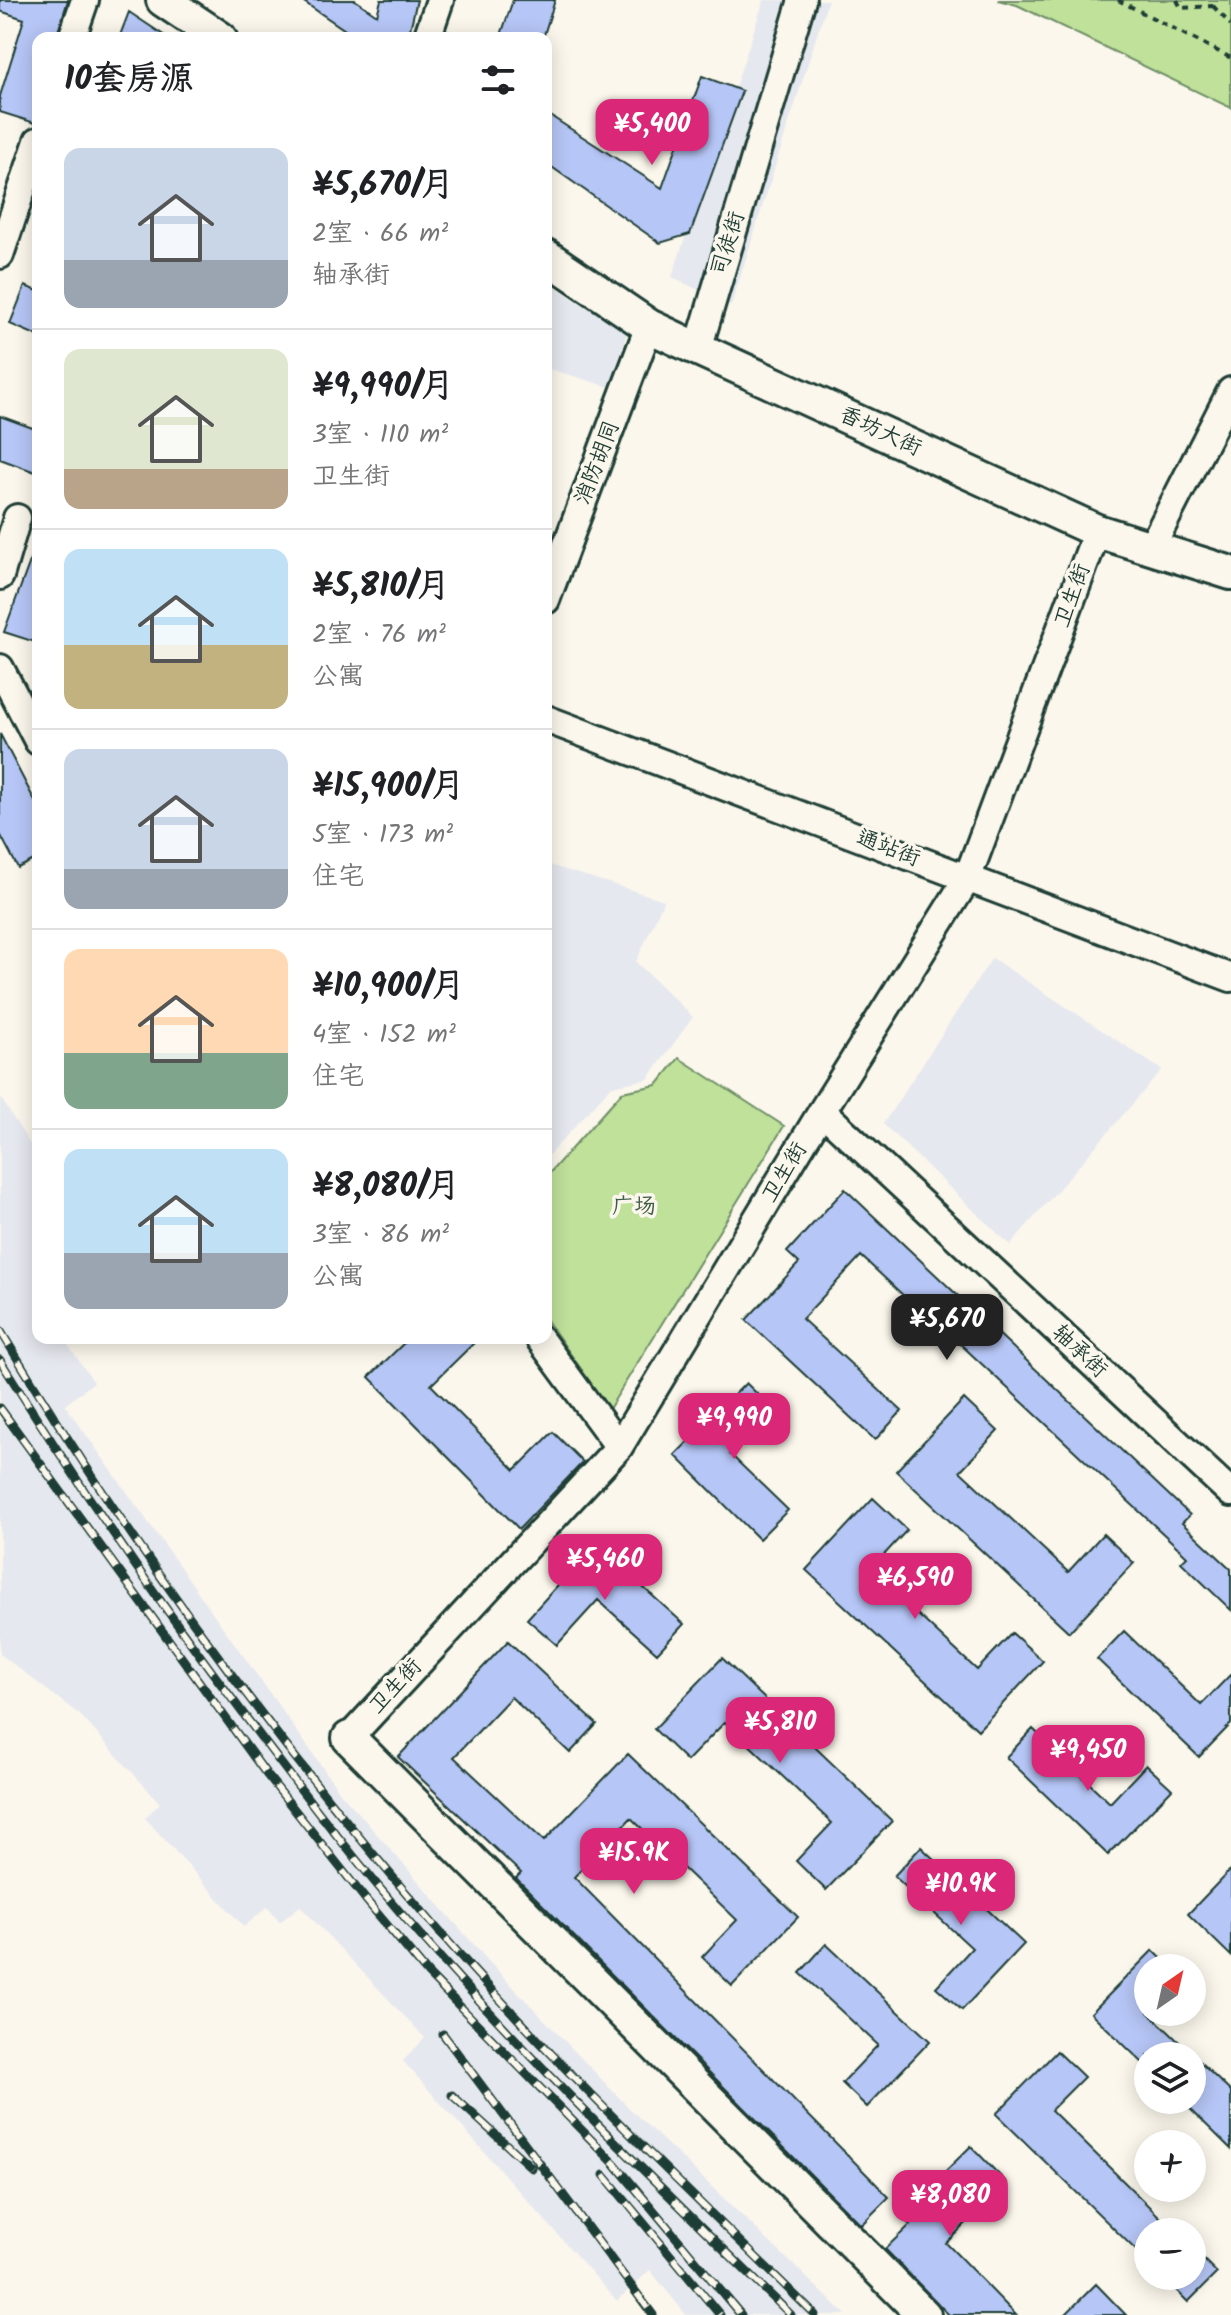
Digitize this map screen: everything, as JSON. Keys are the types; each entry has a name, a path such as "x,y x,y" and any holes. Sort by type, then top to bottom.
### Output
{"main road":[{"path":"163,0 211,32"},
{"name":"香坊大街","path":"552,260 649,326 698,349 1097,531 1231,573"},
{"path":"349,1738 924,2315"}],"street":[{"path":"74,32 85,0"},
{"path":"429,32 440,0"},
{"name":"司徒街","path":"698,349 802,0"},
{"path":"0,255 32,159"},
{"name":"消防胡同","path":"552,584 649,326"},
{"path":"1151,548 1231,391"},
{"path":"0,576 18,519"},
{"name":"卫生街","path":"349,1738 619,1447 822,1111 967,879 1097,531"},
{"path":"0,668 32,729"},
{"name":"通站街","path":"552,721 1231,978"},
{"name":"轴承街","path":"822,1111 1231,1493"},
{"path":"543,1344 619,1447"}],"path":[{"path":"1118,0 1231,57"},
{"path":"1177,0 1181,8 1213,6"},
{"path":"1213,6 1217,0"},
{"path":"1213,6 1231,25"}],"shaded area":[{"path":"764,0 828,0 731,306 672,277"},
{"path":"552,285 627,333 610,387 552,370"},
{"path":"552,866 664,900 636,962 693,1017 648,1079 612,1086 552,1151"},
{"path":"992,958 1162,1070 1010,1245 883,1124"},
{"path":"0,1097 32,1148 32,1344 67,1344 94,1382 65,1405 340,1792 491,1964 629,2108 846,2315 686,2315 650,2270 617,2301 403,2061 425,2038 300,1906 280,1922 267,1907 244,1927 145,1818 160,1803 80,1715 0,1654"}],"green space":[{"path":"998,0 1231,0 1231,108 1017,5"},
{"name":"广场","path":"679,1058 784,1126 609,1409 552,1328 552,1170 622,1092 657,1085"}],"building":[{"path":"0,0 68,0 58,32 32,32 32,122 0,112 0,96 24,19 0,11"},
{"path":"301,0 355,0 377,15 381,0 417,0 409,32 348,32"},
{"path":"513,0 555,0 545,32 502,32"},
{"path":"129,12 159,32 121,32"},
{"path":"702,76 742,91 690,234 660,243 552,167 552,117 662,188"},
{"path":"25,286 32,289 32,333 10,324"},
{"path":"0,416 32,428 32,471 0,459"},
{"path":"32,556 32,641 4,632"},
{"path":"0,734 32,795 32,861 18,868 0,834"},
{"path":"845,1189 1190,1515 1182,1523 1231,1569 1231,1610 1181,1562 1187,1556 955,1339 952,1341 861,1256 802,1319 902,1411 875,1440 746,1320 799,1263 787,1252"},
{"path":"403,1344 473,1344 431,1385 515,1470 553,1432 583,1462 519,1529 369,1377"},
{"path":"746,1383 774,1410 730,1454 788,1510 759,1539 675,1455"},
{"path":"964,1399 998,1431 960,1471 1068,1572 1103,1534 1134,1563 1069,1632 896,1471"},
{"path":"873,1498 907,1530 870,1570 977,1670 1012,1633 1043,1661 978,1730 806,1570"},
{"path":"595,1544 684,1624 657,1653 598,1600 557,1645 527,1619"},
{"path":"1124,1631 1201,1705 1231,1674 1231,1724 1199,1757 1097,1659"},
{"path":"508,1641 597,1724 570,1753 511,1697 454,1757 544,1841 628,1754 798,1917 732,1986 702,1957 737,1920 631,1818 574,1877 889,2197 861,2225 516,1878 521,1873 398,1757"},
{"path":"722,1658 892,1821 826,1890 796,1861 832,1823 725,1722 687,1761 654,1729"},
{"path":"1033,1729 1110,1803 1146,1765 1172,1789 1108,1855 1006,1757"},
{"path":"921,1847 1024,1944 962,2010 936,1987 972,1948 894,1876"},
{"path":"1231,1869 1231,1956 1188,1914"},
{"path":"826,1944 930,2041 867,2107 842,2083 878,2045 800,1973"},
{"path":"1134,1969 1134,2026 1163,2026 1179,2042 1134,2042 1134,2054 1091,2013"},
{"path":"1057,2051 1084,2077 1051,2110 1134,2192 1134,2202 1145,2202 1161,2218 1134,2218 1134,2248 996,2114"},
{"path":"1206,2068 1231,2092 1231,2149 1195,2114 1206,2114"},
{"path":"971,2146 1007,2183 946,2243 1016,2315 949,2315 885,2249 910,2225 901,2215"},
{"path":"1206,2262 1217,2273 1206,2284"},
{"path":"1096,2284 1126,2315 1065,2315"},
{"path":"1176,2290 1200,2290 1188,2302"}],"railway":[{"path":"0,1330 98,1485 203,1636 373,1853 524,2025 815,2315"},
{"path":"0,1360 89,1498 183,1632 375,1883 555,2081 791,2315"},
{"path":"0,1408 267,1775 366,1900 428,1974 615,2164 741,2315"},
{"path":"443,2034 653,2315"},
{"path":"452,2095 532,2168"},
{"path":"604,2175 720,2315"}]}
